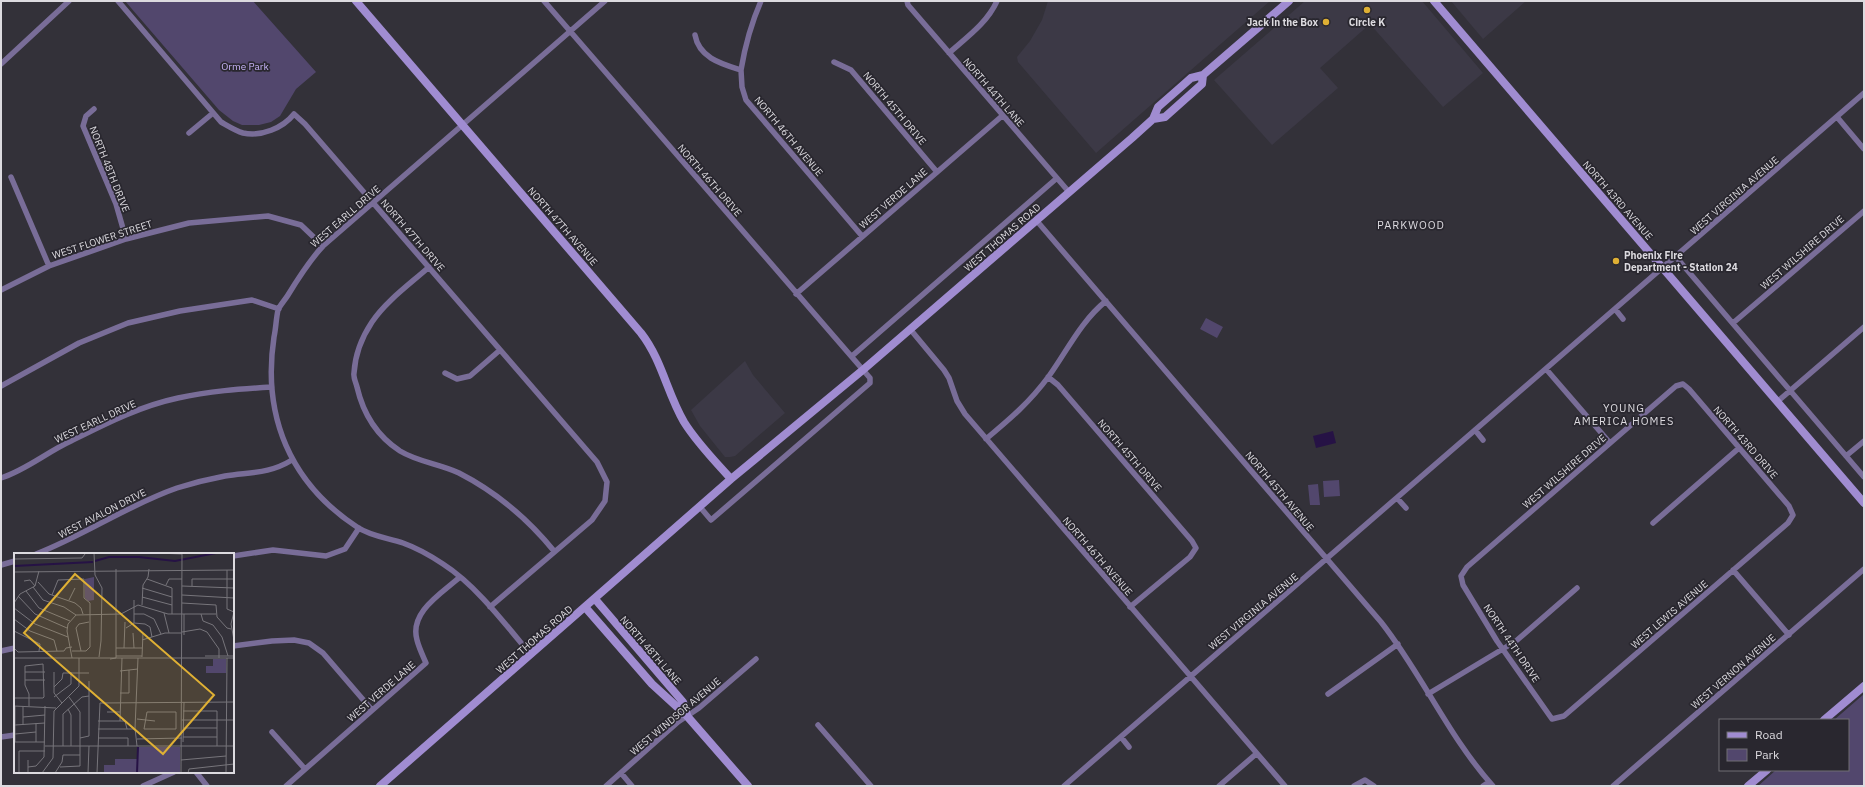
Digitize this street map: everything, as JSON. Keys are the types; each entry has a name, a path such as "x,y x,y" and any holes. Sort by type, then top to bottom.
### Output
{"main road":[{"name":"NORTH 47TH AVENUE","path":"356,1 649,343 664,373 684,421 698,442 731,479"},
{"name":"WEST THOMAS ROAD","path":"380,786 532,655 731,479 864,369 1153,119 1158,107 1191,78 1203,75 1289,1"},
{"name":"NORTH 43RD AVENUE","path":"1434,1 1864,503"},
{"name":"WEST THOMAS ROAD","path":"1153,119 1165,117 1202,84 1203,75"},
{"name":"NORTH 48TH LANE","path":"595,599 683,702 687,716"},
{"name":"NORTH 48TH LANE","path":"585,608 652,684 687,716 748,786"},
{"path":"1825,719 1864,686"},
{"path":"1748,786 1766,771"}],"street":[{"path":"1,64 69,1"},
{"name":"NORTH 47TH DRIVE","path":"118,1 221,122 243,133 270,131 289,120 294,114 305,124 597,462 606,482 605,501 592,520 554,551"},
{"name":"NORTH 46TH DRIVE","path":"544,1 796,294 864,369"},
{"name":"WEST EARLL DRIVE","path":"1,478 13,474 68,442 129,413 177,398 228,390 272,387 272,351 279,309 308,262 323,246 605,1"},
{"name":"NORTH 46TH AVENUE","path":"761,1 751,23 745,45 741,70 742,87 746,100 862,236"},
{"name":"NORTH 44TH LANE","path":"908,1 908,5 1069,192"},
{"path":"949,53 982,25 998,1"},
{"path":"694,35 696,44 708,56 721,63 741,70"},
{"name":"NORTH 45TH DRIVE","path":"834,62 851,70 937,172"},
{"name":"WEST VIRGINIA AVENUE","path":"1064,786 1864,93"},
{"name":"NORTH 48TH DRIVE","path":"94,109 86,116 83,126 116,204 126,239"},
{"path":"190,133 213,113"},
{"name":"WEST VERDE LANE","path":"796,294 1002,116"},
{"path":"1837,117 1864,149"},
{"path":"11,177 49,266"},
{"name":"WEST THOMAS ROAD","path":"852,356 1057,178"},
{"name":"WEST WILSHIRE DRIVE","path":"1733,323 1864,211"},
{"name":"WEST FLOWER STREET","path":"1,290 49,266 126,239 189,223 268,216 301,226 323,246"},
{"name":"NORTH 45TH AVENUE","path":"1036,220 1326,560 1381,622 1398,644 1461,747 1491,784"},
{"path":"1676,256 1864,477"},
{"path":"429,267 393,299 372,322 358,349 354,374 361,406 374,427 387,442 416,458 458,473 497,497 527,521 554,551 490,607"},
{"path":"1,386 79,343 128,323 180,311 252,300 279,309"},
{"path":"986,439 1024,407 1048,377 1084,323 1106,301"},
{"path":"1614,309 1624,320"},
{"path":"1777,402 1864,327"},
{"name":"NORTH 46TH AVENUE","path":"910,329 944,370 957,401 965,414 1285,786"},
{"path":"446,373 457,379 470,376 500,350"},
{"path":"1546,368 1610,443"},
{"path":"700,507 711,520 870,382 870,378 864,369"},
{"name":"NORTH 45TH DRIVE","path":"1048,377 1063,391 1192,541 1196,548 1190,557 1130,607"},
{"name":"WEST WILSHIRE DRIVE","path":"1461,576 1467,567 1610,443 1676,386 1683,384"},
{"name":"NORTH 43RD DRIVE","path":"1683,384 1689,389 1789,506 1793,515"},
{"path":"272,387 277,423 292,460 317,494 331,507 359,528 404,544 443,564 460,577 490,607 532,655"},
{"path":"1475,430 1483,440"},
{"path":"1846,456 1864,441"},
{"path":"1653,523 1739,448"},
{"name":"WEST AVALON DRIVE","path":"39,553 67,542 134,506 178,488 209,479 272,470 292,460"},
{"path":"1397,498 1406,508"},
{"name":"WEST LEWIS AVENUE","path":"1552,719 1564,716 1788,523 1793,515"},
{"path":"234,556 273,550 326,556 345,548 359,528"},
{"path":"1,565 14,561"},
{"name":"WEST VERNON AVENUE","path":"1613,786 1864,569"},
{"path":"1733,570 1789,635"},
{"name":"NORTH 44TH DRIVE","path":"1461,576 1464,585 1502,650 1552,719"},
{"name":"WEST VERDE LANE","path":"286,786 426,663 417,639 416,623 425,608 460,577"},
{"path":"1428,694 1502,650 1527,632 1577,588"},
{"path":"234,646 294,640 310,644 323,653 372,710"},
{"path":"1328,694 1398,644"},
{"path":"1,651 14,648"},
{"name":"WEST WINDSOR AVENUE","path":"606,786 756,659"},
{"path":"818,725 870,786"},
{"path":"272,732 305,769"},
{"path":"1,737 14,735"},
{"path":"1120,737 1130,747"},
{"path":"1219,786 1256,754"},
{"path":"143,786 172,773"},
{"path":"197,773 207,786"},
{"path":"621,774 632,786"},
{"path":"1354,786 1365,780 1374,786"},
{"path":"1484,786 1491,784"}],"shaded area":[{"path":"1048,1 1270,1 1096,153 1018,62 1017,57 1030,41 1042,20"},
{"path":"1305,1 1422,1 1483,73 1443,107 1370,24 1320,68 1338,88 1272,145 1214,80"},
{"path":"1451,1 1526,1 1483,39"},
{"path":"745,361 753,375 785,413 735,456 725,457 700,426 691,410"},
{"path":"1333,431 1336,443 1316,448 1313,436"}],"green space":[{"name":"Orme Park","path":"125,1 253,1 316,72 296,89 280,116 271,122 259,125 242,125 233,121 219,110"},
{"path":"1206,318 1223,327 1217,338 1200,329"},
{"path":"1339,480 1340,496 1324,497 1323,481"},
{"path":"1318,484 1320,505 1310,505 1308,485"},
{"path":"1864,694 1864,786 1758,786 1775,771 1849,771 1849,719 1835,719"}],"place":[{"name":"Circle K","path":"1367,10"},
{"name":"Jack in the Box","path":"1326,22"},
{"name":"Phoenix Fire Department - Station 24","path":"1616,261"}],"district":[{"name":"PARKWOOD","path":"1411,225"},
{"name":"YOUNG AMERICA HOMES","path":"1624,414"}]}
